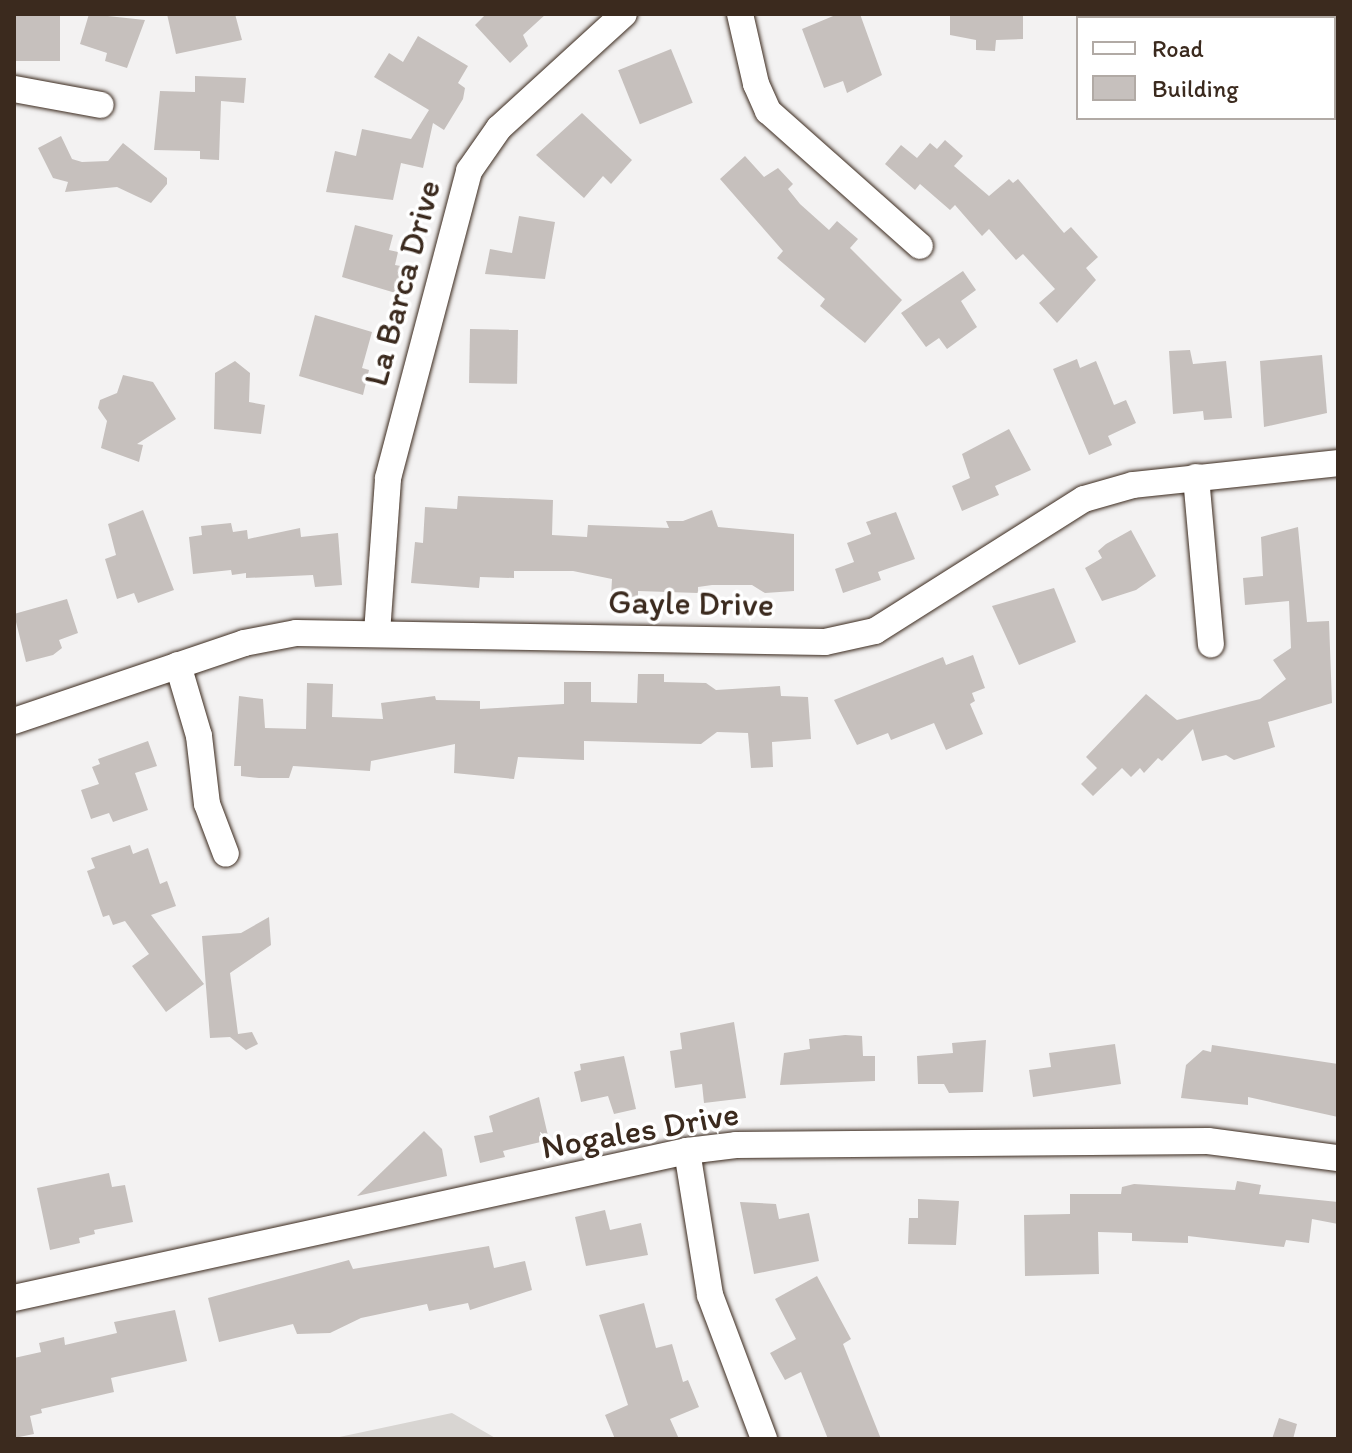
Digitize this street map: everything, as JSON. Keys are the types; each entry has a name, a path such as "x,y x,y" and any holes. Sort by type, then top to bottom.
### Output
{"street":[{"name":"La Barca Drive","path":"377,633 388,478 469,171 499,128 624,14"},
{"path":"740,14 756,84 768,111 920,246"},
{"path":"14,89 101,105"},
{"name":"Gayle Drive","path":"14,721 244,643 296,633 825,642 875,631 1084,499 1133,485 1338,463"},
{"path":"1196,477 1211,644"},
{"path":"178,665 199,736 207,804 226,854"},
{"name":"Nogales Drive","path":"14,1298 687,1151 736,1145 1208,1141 1338,1158"},
{"path":"687,1151 710,1295 764,1439"}],"shaded area":[{"path":"452,1413 497,1439 330,1439"}],"building":[{"path":"14,14 60,14 60,61 14,61"},
{"path":"89,14 145,20 127,68 105,61 107,53 80,44"},
{"path":"167,14 235,14 242,40 176,54"},
{"path":"486,14 546,14 523,35 528,46 510,63 475,25"},
{"path":"838,14 860,14 882,75 847,93 843,81 824,88 802,29"},
{"path":"950,14 1023,14 1023,39 996,40 995,51 976,50 976,40 950,35"},
{"path":"418,36 468,66 458,83 465,88 463,99 444,130 433,123 423,168 401,163 393,200 326,192 335,151 356,156 362,129 411,139 429,110 374,77 389,53 403,62"},
{"path":"671,49 693,103 640,124 618,70"},
{"path":"195,76 246,78 244,103 221,101 219,160 200,159 200,151 154,150 160,91 195,92"},
{"path":"582,113 632,160 611,184 603,176 584,198 536,155"},
{"path":"61,136 72,159 82,162 108,161 123,143 167,178 167,184 151,203 117,187 65,192 68,182 53,178 38,148"},
{"path":"945,140 963,156 954,166 989,196 1009,179 1013,183 1018,179 1064,233 1071,227 1098,257 1086,268 1096,280 1057,323 1039,303 1055,289 1023,254 1016,260 989,229 982,236 955,205 950,210 920,184 915,190 885,164 901,145 917,158 930,143 937,149"},
{"path":"745,156 764,177 778,168 793,184 788,189 800,204 829,230 837,221 858,239 850,248 902,300 865,343 820,306 825,299 777,258 783,251 720,179"},
{"path":"519,216 555,222 545,279 485,274 490,249 512,253"},
{"path":"355,225 393,235 389,250 398,252 395,265 406,267 399,294 342,277"},
{"path":"963,271 976,290 961,301 977,327 947,349 939,338 926,347 901,313"},
{"path":"315,315 372,332 362,368 369,370 363,395 299,376"},
{"path":"470,329 518,330 517,384 469,383"},
{"path":"1190,350 1193,364 1226,361 1232,418 1204,420 1203,411 1173,414 1169,351"},
{"path":"1322,355 1327,413 1264,427 1260,361"},
{"path":"1077,359 1080,368 1096,361 1114,405 1126,400 1136,423 1108,436 1112,445 1089,455 1053,369"},
{"path":"235,361 250,373 249,402 265,405 261,434 214,429 215,373"},
{"path":"123,375 153,382 176,419 137,444 143,445 139,462 101,448 107,421 98,408 100,400 117,393"},
{"path":"1009,429 1031,470 995,486 999,495 962,511 952,486 970,478 962,454"},
{"path":"458,496 553,500 552,535 587,537 588,525 669,528 666,521 683,521 712,510 718,527 794,534 794,591 765,593 752,585 712,585 698,587 698,593 638,591 638,597 611,596 612,579 573,571 514,571 514,578 480,577 479,588 411,583 415,542 423,543 425,507 457,509"},
{"path":"143,510 174,590 138,603 134,593 117,599 105,559 116,555 108,524"},
{"path":"896,512 915,559 878,572 881,580 843,593 835,569 854,562 847,543 871,534 866,522"},
{"path":"231,523 233,532 247,530 248,539 300,528 301,537 338,533 342,585 315,587 313,575 246,578 246,573 232,575 231,570 193,574 189,537 202,535 201,526"},
{"path":"1298,527 1307,622 1329,621 1332,703 1268,722 1275,747 1234,760 1226,755 1202,761 1193,729 1162,761 1158,758 1144,773 1140,768 1131,777 1122,768 1093,796 1081,784 1097,768 1086,757 1146,694 1177,720 1260,699 1286,679 1273,660 1291,648 1289,601 1245,605 1243,578 1263,576 1261,537"},
{"path":"1131,530 1156,576 1136,590 1102,601 1085,568 1102,558 1098,551 1106,544"},
{"path":"1054,588 1076,642 1019,665 992,606"},
{"path":"67,599 78,633 59,640 62,648 53,655 26,662 14,614"},
{"path":"973,655 985,688 972,693 975,701 970,704 983,734 946,750 934,723 891,740 888,733 857,745 834,700 943,657 946,665"},
{"path":"638,674 664,674 664,682 706,683 716,690 780,686 781,696 808,697 811,739 772,742 773,767 751,768 748,733 717,732 701,744 584,741 584,760 518,757 514,779 454,773 455,744 371,761 370,771 293,766 289,778 259,778 241,776 241,766 234,766 239,696 263,699 265,728 306,729 307,683 333,684 332,717 383,719 381,703 435,696 436,700 480,701 480,709 564,704 564,682 591,682 591,702 637,703"},
{"path":"148,741 157,766 135,773 148,810 113,822 109,813 91,819 81,790 99,784 92,767 100,764 98,759"},
{"path":"130,845 133,854 148,848 160,884 167,881 176,906 151,915 204,984 166,1012 132,966 149,954 125,921 113,925 109,915 103,917 87,871 95,868 91,858"},
{"path":"269,917 271,945 230,973 238,1034 252,1032 258,1044 246,1050 230,1037 210,1038 202,936 241,933"},
{"path":"734,1022 746,1098 704,1103 702,1084 675,1088 670,1051 682,1049 680,1033"},
{"path":"862,1036 863,1056 875,1056 875,1081 780,1085 784,1053 810,1049 809,1039"},
{"path":"986,1040 983,1092 949,1093 944,1084 918,1084 917,1056 953,1053 952,1043"},
{"path":"1115,1044 1121,1084 1033,1097 1029,1070 1051,1067 1049,1053"},
{"path":"1212,1045 1338,1064 1338,1117 1248,1097 1248,1105 1181,1098 1186,1065 1203,1050 1211,1052"},
{"path":"624,1056 636,1109 614,1114 608,1096 581,1102 574,1072 581,1070 580,1064"},
{"path":"539,1097 549,1140 503,1151 505,1157 480,1163 474,1136 493,1132 489,1116"},
{"path":"424,1131 442,1149 447,1176 357,1196"},
{"path":"109,1173 112,1187 125,1185 133,1222 94,1230 95,1234 79,1238 80,1243 50,1250 37,1188"},
{"path":"1237,1181 1261,1185 1259,1194 1338,1202 1338,1224 1312,1219 1309,1243 1286,1240 1284,1247 1188,1236 1188,1243 1132,1241 1132,1233 1098,1232 1099,1274 1025,1276 1024,1215 1070,1214 1070,1194 1121,1194 1122,1187 1134,1184 1235,1190"},
{"path":"918,1199 959,1201 956,1245 908,1244 909,1218 918,1218"},
{"path":"740,1202 776,1204 779,1219 809,1213 819,1261 754,1274"},
{"path":"605,1210 610,1230 641,1223 648,1255 586,1266 575,1217"},
{"path":"489,1246 494,1268 525,1261 532,1290 470,1310 468,1303 429,1311 427,1304 361,1318 330,1333 297,1334 293,1324 219,1342 208,1298 349,1260 353,1269"},
{"path":"817,1276 851,1339 843,1344 881,1439 828,1439 801,1372 785,1380 770,1353 796,1339 775,1299"},
{"path":"644,1303 656,1348 672,1344 683,1382 688,1380 699,1407 670,1419 679,1439 615,1439 605,1415 628,1405 599,1315"},
{"path":"175,1310 187,1361 111,1378 114,1392 41,1409 42,1413 30,1416 34,1434 14,1438 14,1358 41,1352 39,1343 64,1337 65,1345 117,1333 114,1322"},
{"path":"1279,1418 1297,1424 1293,1439 1272,1439"}]}
